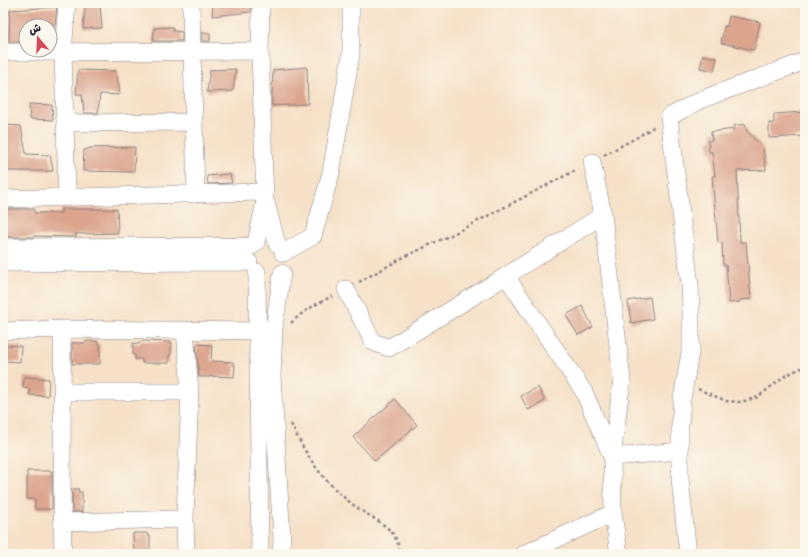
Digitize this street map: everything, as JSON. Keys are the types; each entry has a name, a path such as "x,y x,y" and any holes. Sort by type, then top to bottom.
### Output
{"street":[{"path":"67,3 63,52 67,197"},
{"path":"191,3 196,194"},
{"path":"261,3 260,51 265,197 254,256 274,328 272,376 282,539 281,554"},
{"path":"280,249 313,236 331,173 351,54 351,3"},
{"path":"3,52 260,51"},
{"path":"688,554 680,479 680,425 682,399 691,347 691,310 687,262 669,117 700,100 805,61"},
{"path":"65,123 194,122"},
{"path":"592,162 603,215 622,380 612,458 613,513 619,554"},
{"path":"3,198 196,194 265,197"},
{"path":"260,554 274,328 282,272 279,269 283,259 265,197"},
{"path":"346,289 373,342 389,348 603,215"},
{"path":"254,256 261,240 272,241 280,249"},
{"path":"3,247 254,256"},
{"path":"3,263 254,256"},
{"path":"254,256 263,274 282,272"},
{"path":"506,276 584,392 612,458"},
{"path":"3,331 62,329 185,330 274,328"},
{"path":"62,329 63,554"},
{"path":"185,330 190,392 185,519 186,554"},
{"path":"63,392 190,392"},
{"path":"612,458 680,451"},
{"path":"524,554 613,513"},
{"path":"62,522 185,519"}],"path":[{"path":"274,328 296,318 305,311 406,256 592,162 636,138 669,117"},
{"path":"685,384 726,401 741,402 758,397 783,377 805,366"},
{"path":"289,420 315,466 329,483 393,534 401,554"}],"building":[{"path":"213,3 251,3 251,12 212,16"},
{"path":"100,4 102,28 83,29 85,6"},
{"path":"57,7 56,18 18,18 18,42 9,42 10,10"},
{"path":"729,16 760,22 754,50 721,43 724,26 727,26"},
{"path":"173,27 173,31 182,32 182,41 153,41 154,28"},
{"path":"202,33 210,33 210,41 202,41"},
{"path":"703,55 717,58 714,71 700,68"},
{"path":"307,67 308,104 272,106 273,70"},
{"path":"236,69 233,91 207,92 210,70"},
{"path":"78,70 116,71 120,95 100,94 98,113 84,113 82,94 76,94"},
{"path":"29,104 52,105 53,120 30,119"},
{"path":"805,112 805,136 769,138 769,123 774,123 774,114"},
{"path":"745,124 747,131 763,148 766,170 737,171 740,242 746,242 751,299 729,303 726,265 723,265 722,242 718,243 712,176 715,176 712,152 709,152 708,141 712,140 711,132 734,129 733,126"},
{"path":"5,125 21,126 26,154 50,155 53,171 5,171"},
{"path":"135,147 134,172 83,171 84,150 90,148"},
{"path":"230,174 232,183 208,184 207,176"},
{"path":"5,209 34,209 34,213 61,213 61,209 117,209 118,233 76,234 76,237 5,237"},
{"path":"650,297 653,319 631,323 628,301"},
{"path":"582,306 593,327 578,335 566,315"},
{"path":"86,341 97,341 98,344 100,344 100,364 72,364 72,343 85,343"},
{"path":"141,341 171,342 171,355 169,355 169,363 142,363 142,359 135,359 135,355 133,354 133,343 139,344"},
{"path":"196,344 212,345 211,361 233,362 233,365 235,365 234,377 199,377"},
{"path":"3,345 21,346 20,362 3,361"},
{"path":"24,377 49,379 48,396 29,395 30,389 23,388"},
{"path":"538,387 545,401 528,410 521,396"},
{"path":"395,399 417,425 375,461 353,437"},
{"path":"27,471 52,471 52,509 35,509 35,499 27,499"},
{"path":"72,489 79,489 78,492 82,492 82,512 72,512"},
{"path":"133,533 147,533 148,536 150,536 150,554 134,554"}]}
